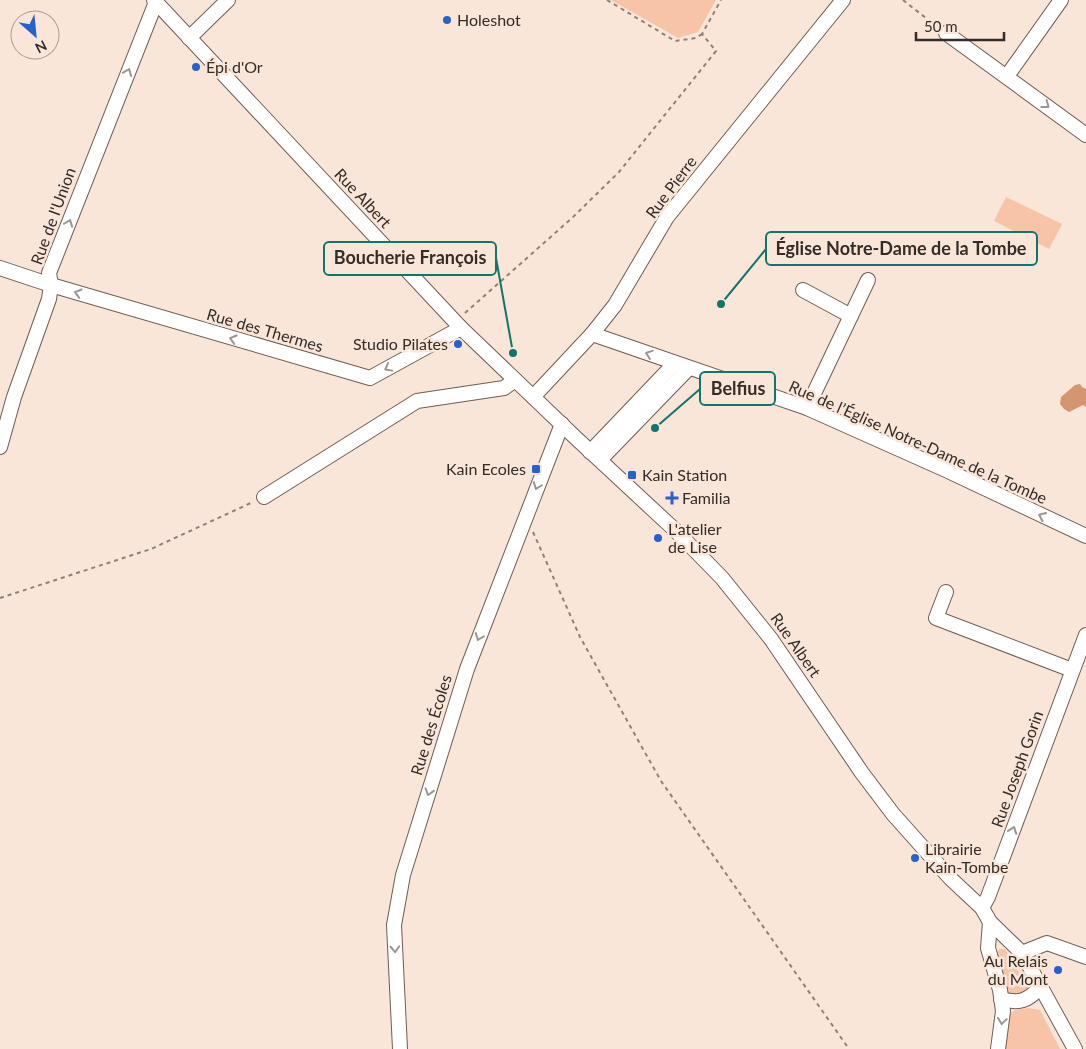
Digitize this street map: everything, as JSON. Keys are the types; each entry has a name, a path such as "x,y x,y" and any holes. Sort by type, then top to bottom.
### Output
{"street":[{"path":"189,38 228,0"},
{"name":"Rue Pierre","path":"533,397 592,334 615,304 667,217 842,0"},
{"path":"1007,76 1061,0"},
{"name":"Rue Albert","path":"155,1 458,325 514,380 682,536 722,578 771,639 862,773 893,814 951,880 982,908 990,922 1022,953 1075,1049"},
{"name":"Rue de l'Union","path":"0,447 14,398 49,299 51,285 49,273 155,1"},
{"path":"946,33 1086,135"},
{"name":"Rue des Thermes","path":"0,268 51,285 370,378 458,325"},
{"path":"807,408 868,280"},
{"path":"802,290 851,316"},
{"name":"Rue de l’Église Notre-Dame de la Tombe","path":"592,334 807,408 946,470 1086,536"},
{"path":"595,456 646,402 675,363"},
{"path":"646,402 689,368"},
{"path":"264,497 418,401 504,388 514,380"},
{"name":"Rue des Écoles","path":"400,1049 394,925 403,874 466,669 562,424"},
{"path":"946,592 936,618 1072,670"},
{"name":"Rue Joseph Gorin","path":"982,908 1086,635"},
{"path":"990,922 988,948 1003,1011 998,1049"},
{"path":"1022,953 1047,943 1086,957"},
{"path":"1001,1000 1016,1003 1034,994 1041,987"},
{"path":"1079,1049 1086,1042"}],"path":[{"path":"607,0 675,42 696,38 702,34 721,0"},
{"path":"903,0 946,33"},
{"path":"458,325 619,172 716,51 702,34"},
{"path":"0,598 151,549 264,497"},
{"path":"526,515 580,637 660,781 849,1049"}],"shaded area":[{"path":"611,0 716,0 698,32 678,38"},
{"path":"1006,197 1062,224 1049,249 994,221"},
{"path":"1080,384 1086,389 1086,407 1083,405 1069,412 1060,404 1061,397 1075,385"},
{"path":"999,949 1005,949 1031,993 1009,1000 996,955"},
{"path":"1029,1008 1040,1010 1060,1049 1003,1049 1008,1014 1015,1010"}],"place":[{"name":"Holeshot","path":"447,20"},
{"name":"Épi d'Or","path":"196,67"},
{"name":"Église Notre-Dame de la Tombe","path":"721,304"},
{"name":"Studio Pilates","path":"458,344"},
{"name":"Boucherie François","path":"513,353"},
{"name":"Belfius","path":"655,428"},
{"name":"Kain Ecoles","path":"536,469"},
{"name":"Kain Station","path":"632,475"},
{"name":"Familia","path":"672,498"},
{"name":"L'atelier de Lise","path":"658,538"},
{"name":"Librairie Kain-Tombe","path":"915,858"},
{"name":"Au Relais du Mont","path":"1058,970"}]}
